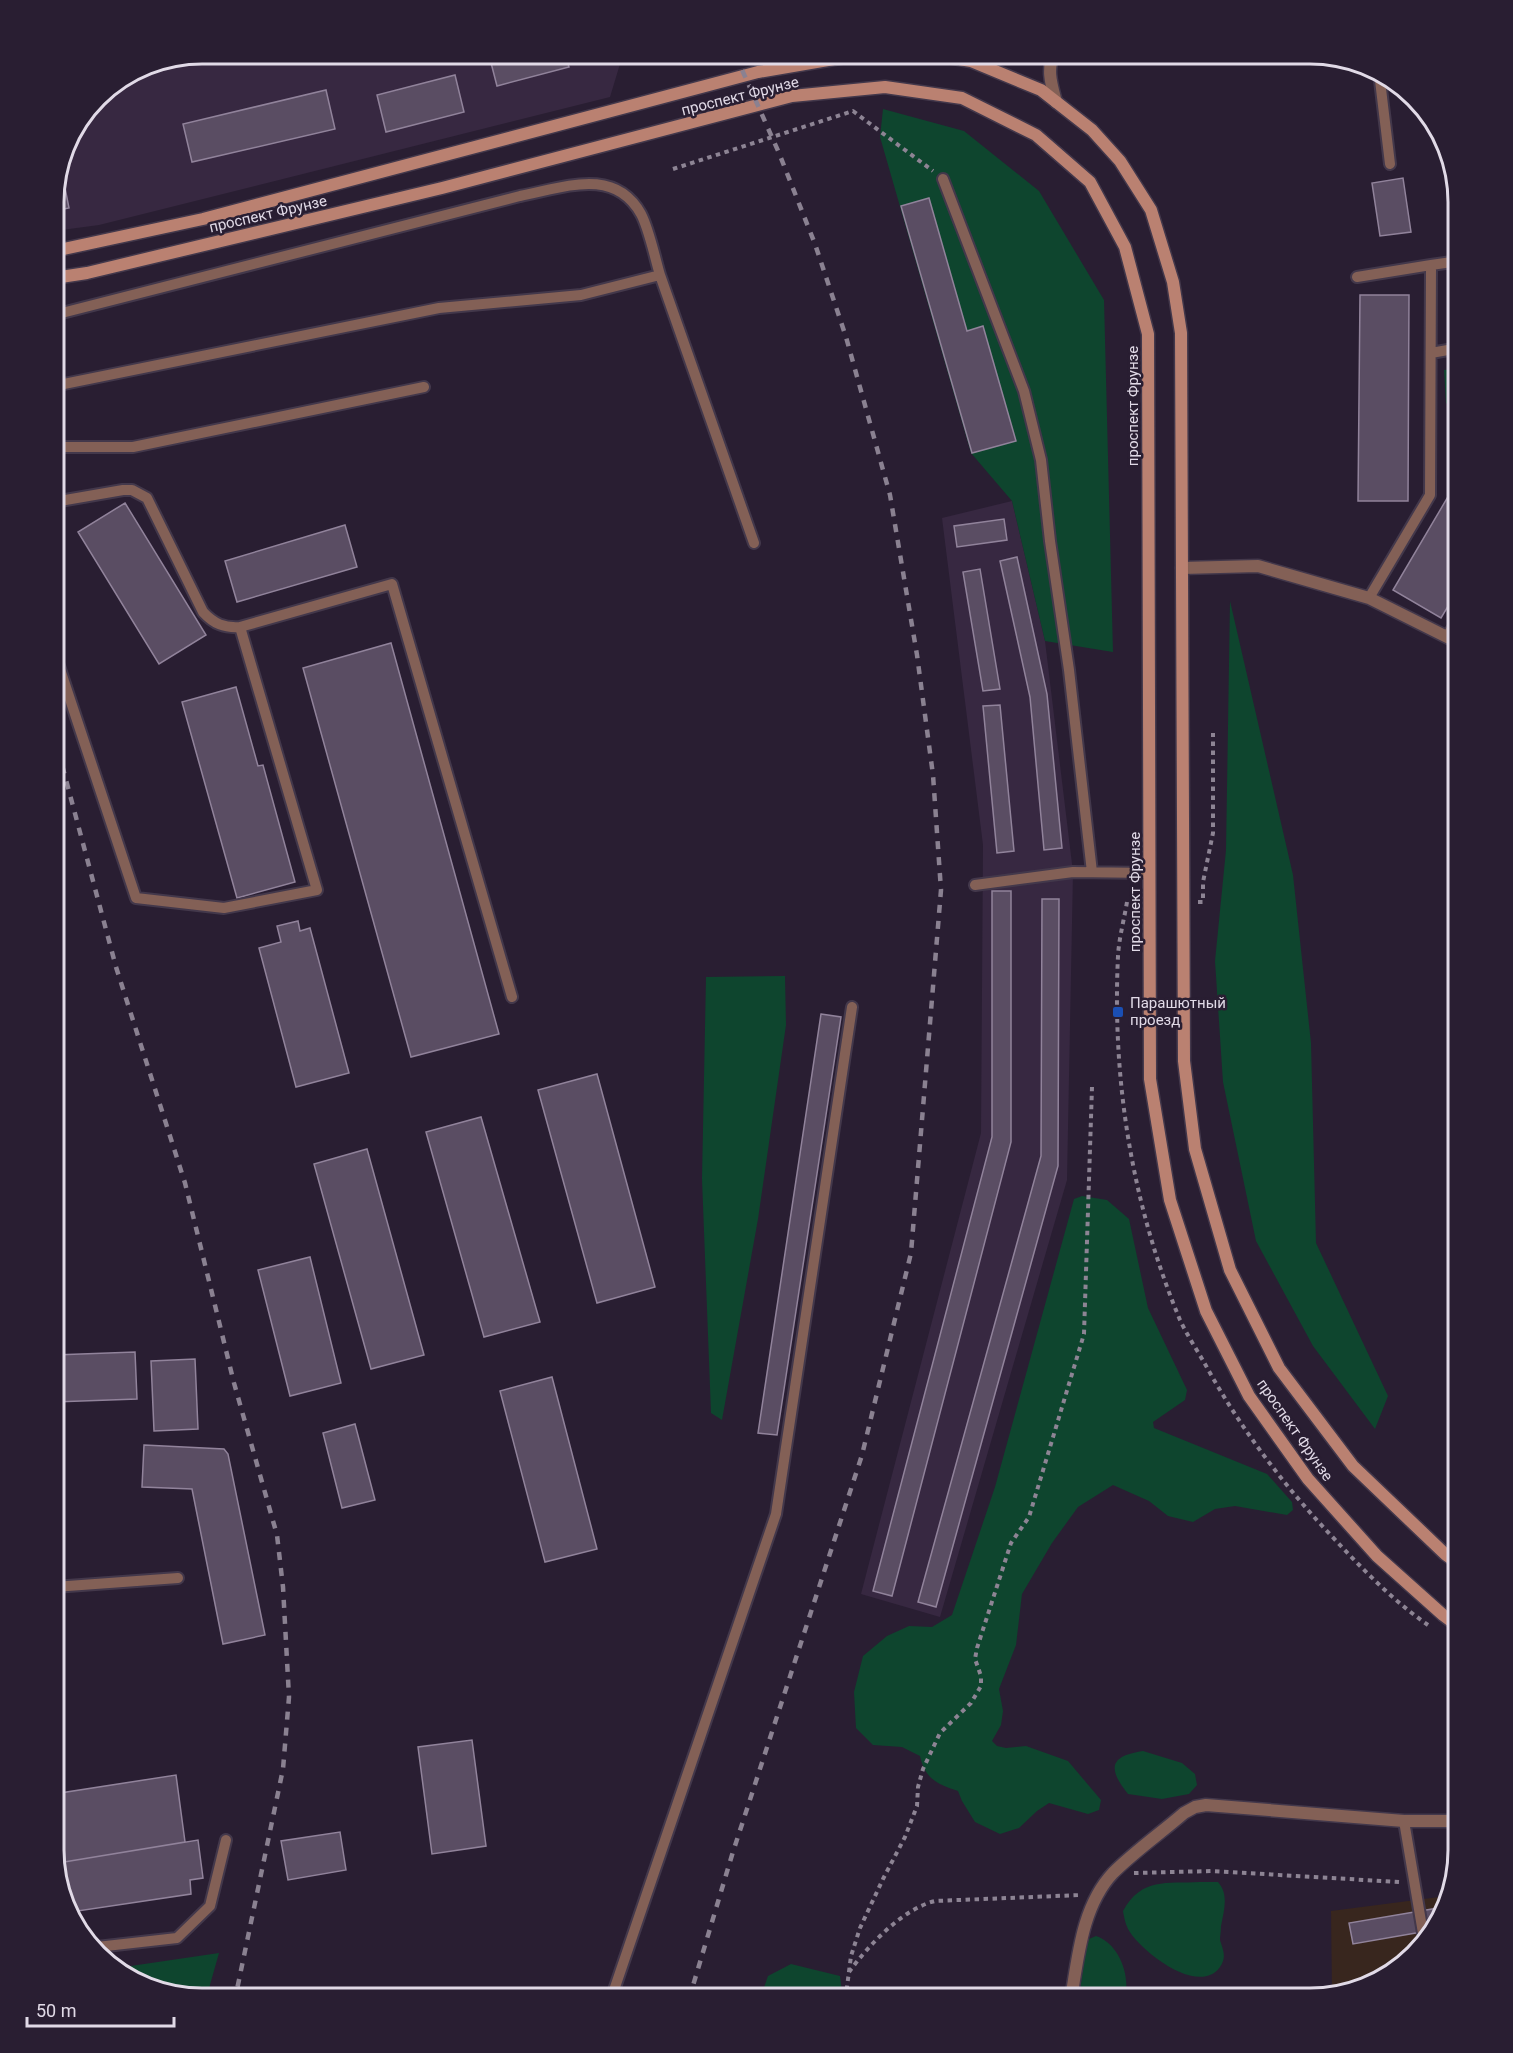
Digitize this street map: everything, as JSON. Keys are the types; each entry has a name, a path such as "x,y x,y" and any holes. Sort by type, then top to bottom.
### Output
{"main road":[{"name":"проспект Фрунзе","path":"65,249 203,219 758,72 798,65"},
{"name":"проспект Фрунзе","path":"981,65 1041,90 1092,130 1120,161 1151,210 1173,282 1181,333 1185,1061 1195,1149 1230,1270 1279,1368 1353,1466 1448,1556"},
{"name":"проспект Фрунзе","path":"65,276 442,188 792,96 885,87 962,98 1036,135 1090,182 1125,247 1148,334 1150,1079 1170,1200 1206,1311 1249,1396 1308,1479 1377,1556 1448,1619"}],"street":[{"path":"1050,65 1049,78 1056,102"},
{"path":"1182,567 1258,566 1369,598 1448,637"},
{"path":"1073,1988 1085,1926 1097,1897 1113,1874 1184,1813 1195,1807 1206,1805 1404,1821 1448,1821"}],"lane":[{"path":"1380,84 1390,164"},
{"path":"943,179 1024,391 1041,460 1069,670 1092,872"},
{"path":"65,312 520,196 580,184 610,185 628,197 641,215 754,543"},
{"path":"1357,278 1448,263"},
{"path":"1369,598 1430,495 1431,266"},
{"path":"65,384 439,308 581,295 660,275"},
{"path":"1431,353 1448,350"},
{"path":"65,447 133,447 424,387"},
{"path":"65,499 123,490 132,490 147,498 203,612 211,621 220,625 240,627 392,584 512,997"},
{"path":"65,683 136,898 224,908 317,890 240,627"},
{"path":"975,885 1073,872 1150,873"},
{"path":"615,1988 776,1514 852,1008"},
{"path":"64,1586 178,1578"},
{"path":"1404,1821 1424,1928"},
{"path":"104,1946 177,1938 210,1906 226,1840"}],"path":[{"path":"673,169 854,111 943,179"},
{"path":"848,1988 851,1956 860,1928 905,1837 917,1806 918,1787 923,1769 940,1733 971,1703 981,1686 981,1676 975,1659 977,1648 1011,1544 1029,1517 1084,1334 1092,1088"},
{"path":"1113,1874 1212,1871 1415,1883"},
{"path":"849,1973 867,1948 896,1922 925,1903 1072,1894 1097,1897"}],"shaded area":[{"path":"194,65 620,65 610,97 99,225 65,230 66,185 75,150 93,119 112,99 134,83 167,69"},
{"path":"1012,501 1045,641 1073,872 1067,1180 940,1617 861,1594 981,1133 983,845 942,518"},
{"path":"1440,1897 1420,1934 1394,1960 1363,1978 1332,1986 1331,1911"}],"green space":[{"path":"883,109 964,131 1039,191 1104,300 1113,652 1045,641 1012,501 971,453 880,137"},
{"path":"1448,369 1448,405 1446,403 1444,370"},
{"path":"1230,601 1293,875 1311,1043 1316,1243 1388,1396 1375,1429 1313,1346 1256,1241 1223,1082 1215,961 1226,850"},
{"path":"785,976 786,1025 758,1219 722,1420 711,1413 702,1179 706,977"},
{"path":"1082,1196 1107,1200 1129,1219 1148,1308 1187,1390 1185,1400 1153,1422 1154,1428 1267,1474 1292,1502 1293,1510 1287,1515 1235,1506 1215,1509 1193,1522 1168,1516 1149,1501 1113,1485 1078,1507 1052,1543 1022,1594 1016,1645 999,1689 1003,1711 1001,1725 992,1741 997,1746 1006,1748 1026,1746 1068,1761 1101,1800 1099,1810 1088,1814 1049,1803 1019,1828 1000,1834 975,1822 958,1791 933,1780 925,1770 920,1756 902,1747 873,1745 856,1728 854,1692 863,1656 887,1636 909,1626 932,1627 952,1615 995,1487 1074,1199"},
{"path":"1143,1751 1182,1763 1195,1774 1197,1785 1189,1794 1162,1799 1128,1794 1117,1777 1115,1765 1124,1756"},
{"path":"1218,1882 1224,1892 1225,1903 1220,1940 1224,1954 1220,1967 1211,1975 1198,1977 1171,1967 1144,1948 1128,1929 1123,1911 1138,1892 1147,1887 1166,1883"},
{"path":"1096,1936 1104,1940 1117,1953 1125,1972 1126,1988 1080,1988 1089,1939"},
{"path":"219,1953 209,1988 176,1986 150,1978 128,1966"},
{"path":"791,1964 840,1976 842,1988 764,1988 768,1976"}],"building":[{"path":"492,65 568,65 569,67 497,86"},
{"path":"455,75 464,112 386,132 377,95"},
{"path":"326,90 335,129 192,162 183,124"},
{"path":"1403,178 1411,232 1380,236 1372,183"},
{"path":"65,190 69,208 65,209"},
{"path":"929,198 967,331 983,326 1016,441 972,453 901,206"},
{"path":"1360,295 1409,295 1408,501 1358,501"},
{"path":"1448,497 1448,606 1441,618 1393,590"},
{"path":"125,503 206,635 159,664 78,532"},
{"path":"1004,519 1007,540 957,547 954,526"},
{"path":"345,525 357,567 237,602 225,561"},
{"path":"1017,557 1047,694 1062,848 1044,850 1030,697 1000,561"},
{"path":"980,569 1000,689 983,691 963,572"},
{"path":"391,643 499,1034 411,1057 303,668"},
{"path":"236,687 258,766 263,765 295,882 237,898 182,702"},
{"path":"1000,705 1014,851 997,853 983,706"},
{"path":"992,891 1011,891 1011,1142 892,1596 873,1591 992,1137"},
{"path":"1042,899 1059,899 1058,1166 936,1607 918,1602 1041,1156"},
{"path":"298,921 300,931 310,928 349,1073 296,1087 259,948 281,942 277,926"},
{"path":"821,1014 841,1017 777,1435 758,1433"},
{"path":"597,1074 655,1287 597,1303 538,1090"},
{"path":"481,1117 540,1322 484,1337 426,1132"},
{"path":"367,1149 424,1355 371,1369 314,1164"},
{"path":"310,1257 341,1383 290,1396 258,1270"},
{"path":"135,1352 137,1399 64,1402 64,1355"},
{"path":"195,1359 198,1429 154,1431 151,1361"},
{"path":"552,1377 597,1549 545,1562 500,1391"},
{"path":"355,1424 375,1500 342,1508 323,1433"},
{"path":"144,1445 224,1449 228,1454 265,1635 223,1644 192,1489 142,1487"},
{"path":"472,1740 486,1846 432,1854 418,1747"},
{"path":"176,1775 185,1842 65,1862 64,1792"},
{"path":"340,1832 346,1870 288,1880 281,1841"},
{"path":"198,1840 203,1878 190,1880 191,1894 79,1911 69,1886 65,1862"},
{"path":"1435,1908 1421,1932 1353,1944 1349,1923"}],"railway":[{"path":"692,1988 732,1855 862,1455 911,1253 941,890 933,775 917,655 890,495 846,337 815,244 779,153 740,65"},
{"path":"65,775 116,967 185,1183 234,1383 277,1535 283,1587 289,1697 283,1769 237,1988"}],"place":[{"name":"Парашютный проезд","path":"1118,1012"}]}
